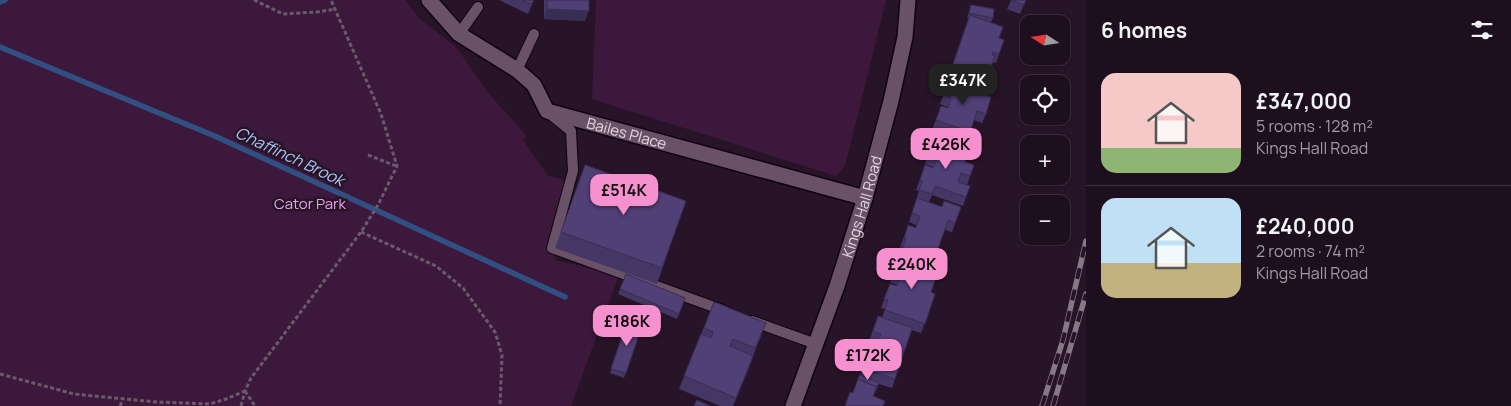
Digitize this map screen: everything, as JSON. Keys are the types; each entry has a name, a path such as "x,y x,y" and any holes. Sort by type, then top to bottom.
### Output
{"street":[{"path":"429,0 459,34 517,70 534,85 547,112"},
{"name":"Kings Hall Road","path":"793,406 837,286 864,198 891,101 905,37 908,0"},
{"name":"Bailes Place","path":"547,112 864,198"}],"lane":[{"path":"459,34 478,7"},
{"path":"517,70 534,34"},
{"path":"547,112 571,131 573,170 552,248 816,344"}],"path":[{"path":"254,0 283,14 336,9"},
{"path":"241,406 250,378 361,232 378,205 397,166 381,114 332,0"},
{"path":"368,155 397,166"},
{"path":"361,232 436,266 463,288 495,332 502,355 500,406"},
{"path":"0,374 74,394 156,402 210,404 245,391"},
{"path":"245,391 255,406"},
{"path":"120,406 123,399"},
{"path":"156,402 161,406"}],"green space":[{"name":"Cator Park","path":"0,0 405,0 419,18 456,47 489,94 527,136 523,140 548,176 565,180 555,260 619,275 571,406 0,406"},
{"path":"596,0 886,0 845,166 836,176 592,99"}],"building":[{"path":"522,0 533,0 531,4"},
{"path":"547,0 589,0 589,11 547,9"},
{"path":"1011,0 1026,0 1024,5"},
{"path":"971,5 994,9 993,18 969,13"},
{"path":"970,15 1003,27 999,38 1004,40 999,54 993,52 992,55 995,56 984,78 952,67"},
{"path":"949,80 984,92 983,94 991,97 986,114 977,111 970,132 936,120 941,106 948,108 950,102 951,97 944,95"},
{"path":"934,140 968,152 965,162 974,165 970,176 961,173 958,182 970,186 966,197 935,186 932,194 919,190 925,165 933,168 937,158 928,155"},
{"path":"585,165 686,201 662,268 561,232"},
{"path":"917,198 942,207 944,201 961,207 955,223 948,220 934,260 902,249 908,225 916,228 920,216 912,213"},
{"path":"899,257 924,266 925,261 940,266 931,292 935,294 925,324 885,310 888,300 884,299 890,284 897,286 900,275 893,273"},
{"path":"626,274 685,298 679,314 620,289"},
{"path":"714,302 766,323 755,348 733,339 730,346 753,356 736,398 684,376 701,334 711,338 713,332 704,328"},
{"path":"878,316 912,328 895,379 863,368 869,344 876,346 881,334 873,331"},
{"path":"627,321 642,326 626,373 611,369"},
{"path":"860,375 879,383 877,387 858,379"},
{"path":"858,379 877,387 873,396 885,401 883,406 845,406 850,392 853,393"},
{"path":"697,400 710,406 694,406"}],"waterway":[{"path":"0,2 5,0"},
{"name":"Chaffinch Brook","path":"0,47 217,137 565,297"}],"railway":[{"path":"1042,406 1063,340 1086,241"},
{"path":"1053,406 1086,294"}]}
